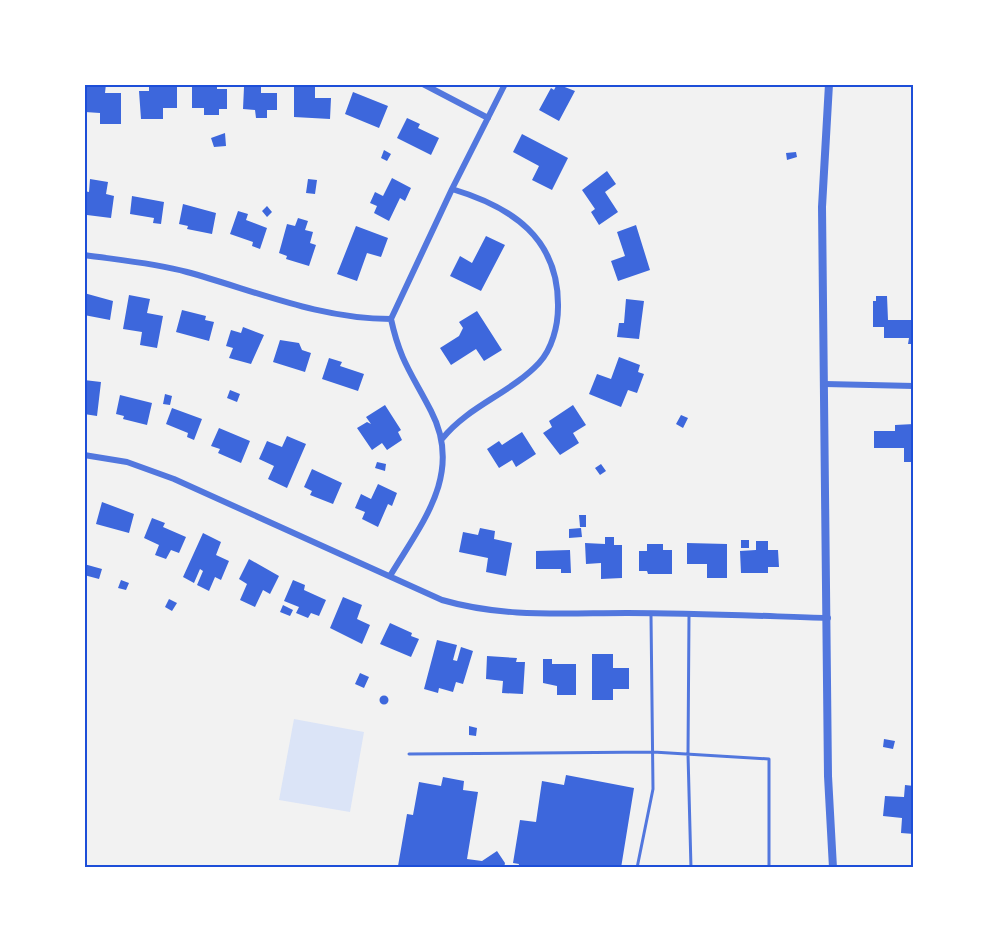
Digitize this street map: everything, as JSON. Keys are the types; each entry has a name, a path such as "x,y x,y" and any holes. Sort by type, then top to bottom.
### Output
{"street":[{"path":"423,84 488,118"},
{"path":"390,576 438,492 443,465 442,438 431,410 404,366 391,319 452,189 505,84"},
{"path":"829,84 822,207 828,776 832,868 839,868"},
{"path":"442,438 457,422 530,372 548,348 558,319 555,277 540,242 516,218 499,206 452,189"},
{"path":"84,255 176,269 315,311 363,319 391,319"},
{"path":"825,384 914,386"},
{"path":"84,455 127,462 174,479 442,600 494,612 689,613 828,618"}],"lane":[{"path":"637,868 653,789 651,613"},
{"path":"689,613 688,754 691,868"},
{"path":"409,754 653,752 769,759 769,868"}],"shaded area":[{"path":"294,719 364,732 350,812 279,800"}],"building":[{"path":"85,84 106,84 105,93 121,93 121,124 100,124 100,113 85,112"},
{"path":"294,84 315,84 315,98 331,98 330,119 294,117"},
{"path":"557,84 575,91 559,121 539,110 551,88 554,90"},
{"path":"149,85 177,86 177,108 163,108 163,119 141,119 139,91 149,91"},
{"path":"217,85 217,89 227,89 227,109 219,109 219,115 204,115 204,108 192,108 192,86"},
{"path":"244,87 261,87 261,93 277,93 277,110 267,110 267,118 256,118 255,110 243,109"},
{"path":"353,92 388,106 379,128 345,114"},
{"path":"407,118 420,124 418,128 439,138 431,155 397,138"},
{"path":"225,133 226,146 214,147 211,138"},
{"path":"522,134 568,158 552,190 532,180 539,166 513,152"},
{"path":"384,150 391,154 387,161 381,158"},
{"path":"796,152 797,157 787,160 786,153"},
{"path":"607,171 616,184 605,192 618,212 599,225 591,212 595,209 582,190"},
{"path":"392,178 411,188 405,201 400,198 389,221 374,213 377,206 370,203 375,192 383,196"},
{"path":"90,179 108,182 106,194 114,196 111,218 87,215 87,211 84,211 84,191 89,192"},
{"path":"308,179 317,180 315,194 306,193"},
{"path":"132,196 164,202 161,224 153,223 154,218 130,214"},
{"path":"183,204 216,213 212,234 187,229 188,226 179,224"},
{"path":"267,206 272,212 267,217 262,211"},
{"path":"238,211 248,214 246,220 267,228 260,249 252,246 253,242 230,234"},
{"path":"298,218 308,221 305,230 313,232 310,243 316,245 309,266 286,259 287,256 279,253 287,224 295,226"},
{"path":"636,225 650,270 618,281 611,261 625,256 617,232"},
{"path":"356,226 388,238 381,257 367,253 357,281 337,274"},
{"path":"486,236 505,245 481,291 450,276 460,256 472,263"},
{"path":"84,293 113,301 110,320 84,315"},
{"path":"129,295 150,299 147,313 163,316 157,348 140,345 142,332 123,329"},
{"path":"876,296 887,296 888,320 914,320 914,344 908,344 909,338 884,338 884,327 873,327 873,301 876,301"},
{"path":"626,299 644,301 639,339 617,337 619,323 624,323"},
{"path":"182,310 206,316 205,320 214,322 209,341 176,332"},
{"path":"477,311 502,350 484,361 476,349 451,365 440,348 459,336 463,328 459,322"},
{"path":"243,327 264,335 251,364 229,358 233,348 226,346 231,330 241,333"},
{"path":"280,340 299,343 302,350 311,353 305,372 273,362"},
{"path":"619,357 640,365 638,372 644,374 637,393 628,390 621,407 589,394 597,374 611,379"},
{"path":"329,358 342,362 340,366 364,374 358,391 322,379"},
{"path":"84,380 101,382 97,416 84,414"},
{"path":"230,390 240,394 237,402 227,398"},
{"path":"165,394 172,396 170,405 163,404"},
{"path":"120,395 152,403 147,425 123,419 124,416 116,414"},
{"path":"385,405 401,430 398,432 402,440 387,450 382,443 372,450 357,428 367,422 371,424 366,417"},
{"path":"573,405 586,425 573,433 579,443 560,455 543,433 552,427 549,421"},
{"path":"172,408 202,419 194,440 187,437 188,433 166,424"},
{"path":"681,415 688,418 683,428 676,424"},
{"path":"914,424 914,462 904,462 904,448 874,448 874,431 895,431 895,425"},
{"path":"219,428 250,441 241,463 218,453 220,449 211,446"},
{"path":"522,432 536,454 516,467 512,460 499,468 487,449 499,441 502,445"},
{"path":"287,436 306,444 287,488 268,479 274,466 259,459 267,441 282,447"},
{"path":"377,462 386,464 385,471 375,468"},
{"path":"601,464 606,471 600,475 595,468"},
{"path":"312,469 342,483 333,504 310,495 312,491 304,487"},
{"path":"378,484 397,493 392,506 388,504 378,527 362,519 365,512 355,508 361,494 371,499"},
{"path":"102,502 134,514 129,533 96,524"},
{"path":"579,515 586,515 586,527 580,527"},
{"path":"152,518 165,523 163,527 186,537 179,553 171,550 166,559 155,555 159,545 144,538"},
{"path":"480,528 495,531 494,539 512,543 506,576 486,572 488,558 459,552 463,532 478,535"},
{"path":"581,528 582,537 569,538 569,529"},
{"path":"203,533 221,542 216,555 229,561 221,580 215,577 209,591 197,585 203,571 200,569 194,583 183,577"},
{"path":"605,537 614,537 614,545 622,545 622,578 601,579 601,563 586,564 585,543 605,544"},
{"path":"741,540 749,540 749,548 741,548"},
{"path":"756,541 768,541 768,550 778,550 779,567 768,567 768,573 741,573 740,551 756,550"},
{"path":"687,543 727,544 727,578 707,578 707,564 687,564"},
{"path":"647,544 663,544 663,550 672,550 672,574 648,574 647,571 639,571 639,551 647,551"},
{"path":"570,550 571,573 561,573 561,569 536,569 536,551"},
{"path":"249,559 279,576 270,594 263,590 255,607 240,600 247,584 239,579"},
{"path":"84,564 102,569 99,579 84,575"},
{"path":"121,580 129,583 126,590 118,588"},
{"path":"293,580 305,585 304,590 326,600 319,616 311,613 308,618 296,613 299,607 284,601"},
{"path":"343,597 362,605 357,619 370,625 362,644 330,628"},
{"path":"169,599 177,603 172,611 165,607"},
{"path":"283,605 293,610 290,616 280,612"},
{"path":"390,623 412,633 411,636 419,639 411,657 380,644"},
{"path":"437,640 457,645 453,660 457,661 461,647 473,651 463,684 456,682 453,692 439,688 438,693 424,689"},
{"path":"592,654 613,654 613,668 629,668 629,689 613,689 613,700 592,700"},
{"path":"487,656 517,658 516,662 525,662 523,694 502,693 503,681 486,679"},
{"path":"543,659 552,659 552,664 576,664 576,695 557,695 557,686 543,683"},
{"path":"360,673 369,677 364,688 355,684"},
{"path":"384,695 389,700 384,705 379,700"},
{"path":"469,726 477,728 476,736 469,735"},
{"path":"884,739 895,741 893,749 883,747"},
{"path":"566,775 634,788 621,868 518,868 519,864 513,863 520,820 536,822 542,781 564,785"},
{"path":"443,777 464,781 463,790 478,792 467,859 482,861 497,851 505,863 504,868 398,866 407,814 413,815 419,782 441,786"},
{"path":"905,785 914,786 914,834 901,833 902,818 883,816 885,796 904,797"}]}
